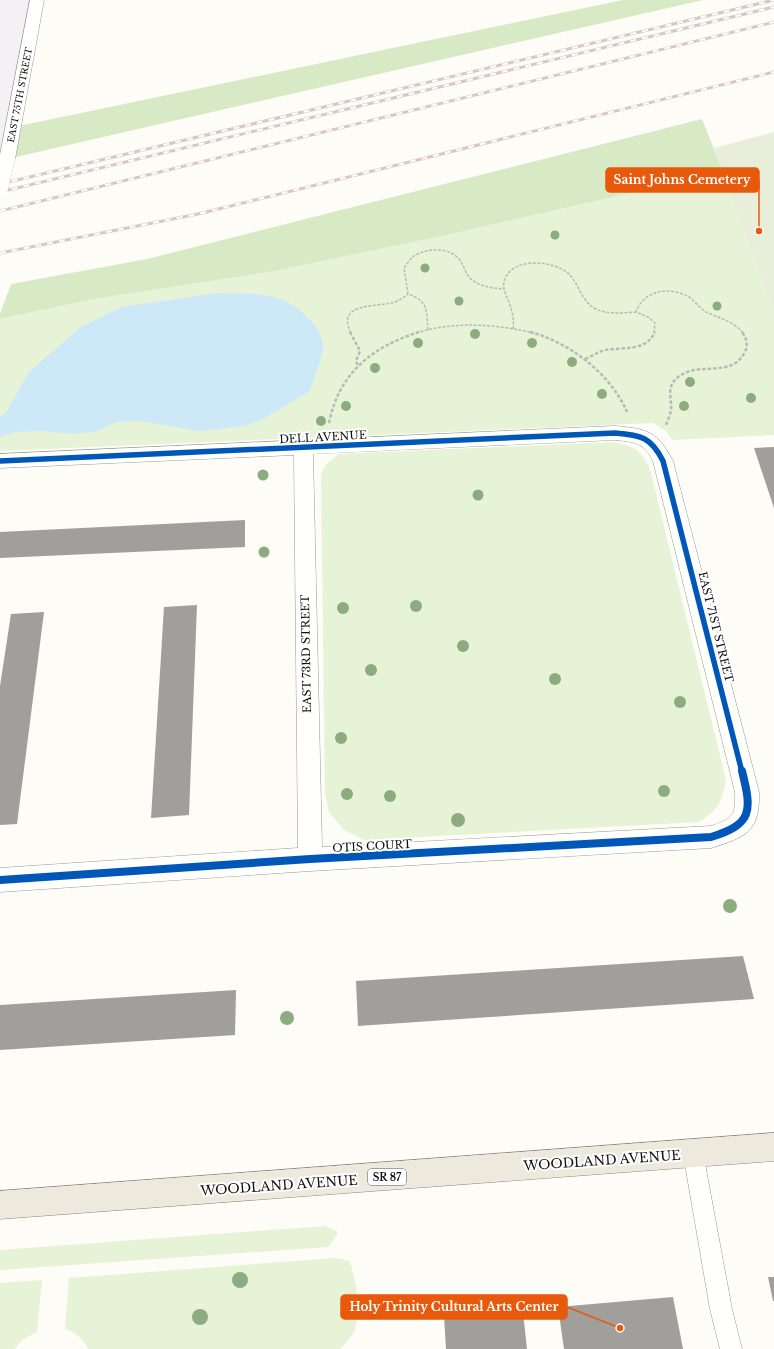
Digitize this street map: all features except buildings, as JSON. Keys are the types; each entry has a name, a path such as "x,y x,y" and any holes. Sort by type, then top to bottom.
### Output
{"main road":[{"name":"WOODLAND AVENUE","path":"0,1205 774,1147"}],"street":[{"name":"EAST 75TH STREET","path":"0,189 37,0"},
{"name":"DELL AVENUE","path":"0,461 615,433 633,434 647,438"},
{"name":"EAST 71ST STREET","path":"647,438 657,447 663,461 747,792 748,810 742,824"},
{"name":"EAST 73RD STREET","path":"303,448 310,859"},
{"name":"OTIS COURT","path":"0,880 310,859 711,837 730,832 742,824"}],"lane":[{"path":"693,1153 721,1309 731,1349"}],"path":[{"path":"408,294 404,268 420,253 433,250 446,251 454,255 467,275 478,283 504,289"},
{"path":"514,329 513,310 504,289 504,281 512,270 530,263 548,264 564,270 570,275 587,303 595,309 617,313 636,312 648,317 655,323 653,336 648,342 640,347 598,352 585,360"},
{"path":"636,312 637,306 646,296 665,291 686,295 704,310 740,329 745,335 747,343 746,352 735,365 725,368 683,373 674,381 669,392 671,410 666,425"},
{"path":"358,366 356,361 360,351 358,344 350,332 347,318 351,311 360,307 393,302 408,294 420,298 425,303 427,308 428,330"},
{"path":"329,425 331,411 338,393 347,377 370,354 410,335 454,324 470,324 514,329 540,336 569,349 600,373 616,392 628,417"}],"shaded area":[{"path":"0,0 37,0 0,160"}],"green space":[{"path":"623,0 703,0 7,159 14,127"},
{"path":"702,119 723,172 447,235 275,271 94,299 0,319 0,314 11,284 147,259"},
{"path":"774,132 774,314 714,148"},
{"path":"723,172 774,314 774,435 672,440 666,431 653,423 0,451 0,319 94,299 275,271 447,235"},
{"path":"615,442 637,450 650,469 726,780 721,800 718,805 711,813 699,822 364,840 344,830 329,812 325,794 321,475 326,464 339,454"},
{"path":"325,1226 338,1232 329,1247 0,1270 0,1250"},
{"path":"335,1258 350,1261 356,1286 358,1304 357,1321 354,1332 341,1349 88,1349 79,1337 65,1329 69,1278"},
{"path":"42,1280 37,1332 22,1340 15,1349 0,1349 0,1283"}],"water":[{"path":"216,293 255,294 278,299 289,303 300,310 310,320 322,338 323,351 310,391 263,419 245,426 200,431 141,421 117,422 97,431 76,434 40,431 15,432 0,437 0,417 7,411 28,373 82,326 122,307"}],"railway":[{"path":"0,184 774,0"},
{"path":"0,192 774,7"},
{"path":"0,211 774,22"},
{"path":"0,253 198,214 774,72"}],"cycle path":[{"path":"0,461 615,433 644,438 649,441 659,452 663,461 747,792 746,812 741,824 730,831 711,837 310,859 0,880"}],"place":[{"name":"Saint Johns Cemetery","path":"759,231"},
{"name":"Holy Trinity Cultural Arts Center","path":"620,1328"}]}
